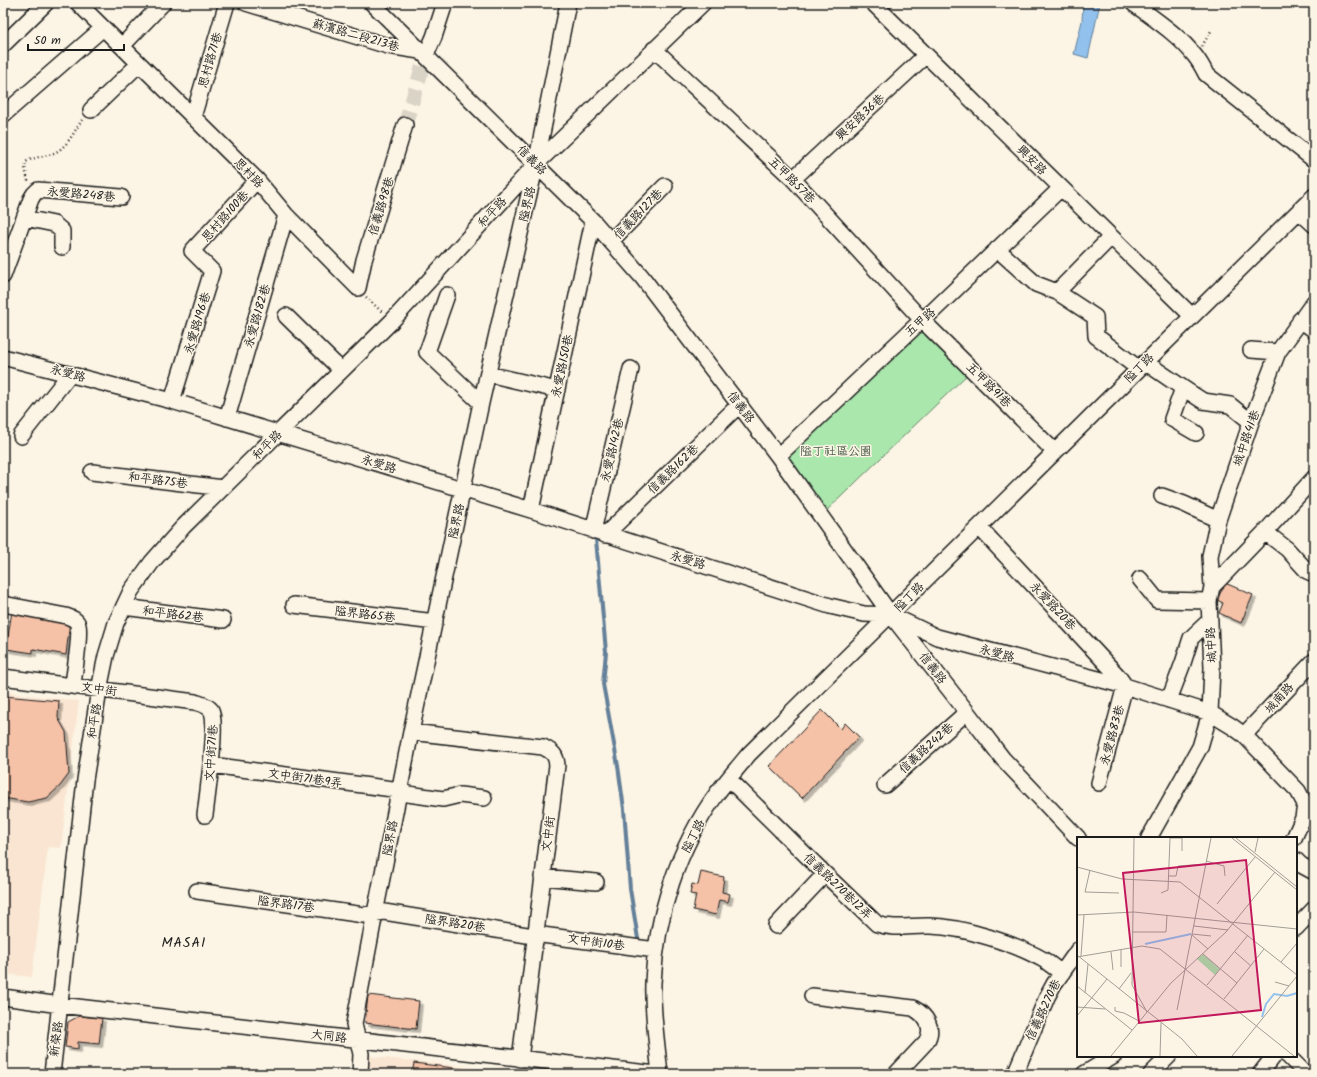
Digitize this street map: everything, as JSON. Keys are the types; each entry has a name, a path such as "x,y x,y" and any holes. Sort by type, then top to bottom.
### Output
{"street":[{"path":"3,45 46,3"},
{"name":"思村路","path":"78,3 257,180 286,215 358,288"},
{"path":"122,46 163,3"},
{"name":"思村路71巷","path":"193,117 227,3"},
{"name":"蘇濱路二段213巷","path":"246,3 388,46 423,53"},
{"name":"信義路","path":"372,3 593,221 642,277 740,404 892,615 966,712 1003,759 1077,837"},
{"path":"423,53 434,38 445,3"},
{"name":"隘界路","path":"360,1074 361,1054 354,1024 375,913 411,732 481,403 536,164 568,3"},
{"name":"和平路","path":"60,1004 84,787 99,690 116,623 131,591 152,562 182,528 391,322 536,164 703,3"},
{"name":"興安路","path":"873,3 1192,316"},
{"path":"1133,3 1169,29 1183,42 1196,56 1206,74 1314,160"},
{"path":"3,115 103,28"},
{"name":"五甲路57巷","path":"654,49 793,179 922,320"},
{"name":"興安路36巷","path":"793,179 926,55"},
{"path":"90,110 139,64"},
{"name":"信義路98巷","path":"358,288 364,260 405,125"},
{"name":"思村路100巷","path":"192,251 257,180"},
{"name":"信義路127巷","path":"611,241 665,186"},
{"name":"五甲路","path":"778,456 933,311 1061,188"},
{"name":"永愛路248巷","path":"3,276 31,199 38,190 121,197"},
{"name":"隘丁路","path":"660,1074 655,1027 653,984 656,950 664,908 674,875 695,829 718,792 749,754 892,615 1314,196"},
{"path":"1299,211 1314,225"},
{"name":"永愛路182巷","path":"227,418 286,215"},
{"path":"25,218 54,224 62,230 62,247"},
{"name":"永愛路150巷","path":"532,510 593,221"},
{"path":"1057,292 1111,237"},
{"path":"997,250 1036,284 1057,292 1095,317 1096,336 1142,366 1203,401 1230,405 1251,422"},
{"name":"永愛路196巷","path":"172,401 212,271 192,251"},
{"path":"446,295 427,352 481,403"},
{"name":"城中路41巷","path":"1212,586 1210,556 1218,520 1251,422 1278,352 1314,302"},
{"path":"286,316 341,370"},
{"name":"五甲路91巷","path":"922,320 1055,452"},
{"path":"1300,320 1314,330"},
{"path":"1251,350 1278,352"},
{"name":"永愛路","path":"3,357 172,401 532,510 599,533 830,606 864,614 892,615 937,637 1125,686 1210,713 1244,735 1298,791 1305,804"},
{"name":"永愛路142巷","path":"599,533 631,368"},
{"path":"21,436 70,374"},
{"path":"488,374 557,390"},
{"path":"1182,388 1172,419 1196,433"},
{"name":"信義路162巷","path":"599,533 740,404"},
{"name":"和平路75巷","path":"92,472 223,488"},
{"name":"城中路","path":"1150,837 1200,747 1210,713 1212,668 1208,601 1212,586 1265,532 1314,478"},
{"path":"1162,496 1184,504 1218,520"},
{"name":"永愛路20巷","path":"979,527 1118,676 1125,686"},
{"path":"1265,532 1287,549 1307,571 1314,574"},
{"path":"1140,579 1157,600 1208,601"},
{"path":"3,604 73,618 78,624 79,633 73,685"},
{"name":"隘界路65巷","path":"294,605 435,622"},
{"name":"和平路62巷","path":"124,607 223,620"},
{"path":"1169,700 1191,638 1209,621"},
{"name":"城南路","path":"1244,735 1314,661"},
{"name":"文中街","path":"3,677 195,702"},
{"name":"永愛路83巷","path":"1099,783 1125,686"},
{"name":"文中街71巷","path":"195,702 206,706 211,711 213,719 211,765 205,814"},
{"name":"信義路242巷","path":"885,785 966,712"},
{"name":"文中街","path":"411,732 543,747 551,751 556,757 557,765 520,1059"},
{"name":"文中街71巷9弄","path":"211,765 400,790 408,794 444,799 460,795 484,798"},
{"name":"信義路270巷12弄","path":"729,779 877,924 897,927 932,926 963,930 1031,953 1046,961 1062,973"},
{"path":"1294,837 1302,818 1305,804 1314,791"},
{"path":"1297,861 1314,872"},
{"path":"776,926 825,874"},
{"path":"542,877 596,882"},
{"name":"隘界路17巷","path":"197,891 364,915 375,913"},
{"path":"1297,927 1314,909"},
{"name":"隘界路20巷","path":"375,913 384,912 535,935"},
{"name":"文中街10巷","path":"535,935 656,950"},
{"name":"信義路270巷","path":"1015,1074 1047,997 1077,951"},
{"path":"812,996 913,1008 920,1012 930,1029 930,1037 896,1074"},
{"name":"大同路","path":"3,997 357,1040 656,1074"},
{"name":"新榮路","path":"52,1074 60,1004"},
{"path":"1084,1074 1112,1057"},
{"path":"1151,1074 1169,1057"},
{"path":"1260,1074 1273,1057"},
{"path":"1289,1057 1306,1074"}],"path":[{"path":"31,199 25,168 26,162 31,159 55,153 61,149 90,110"},
{"path":"358,288 391,322"}],"shaded area":[{"path":"3,692 79,701 61,848 48,847 32,977 3,974"},
{"path":"368,1056 528,1074 367,1074"}],"green space":[{"name":"隘丁社區公園","path":"922,320 973,369 821,516 778,456"}],"water":[{"path":"1083,3 1100,3 1088,58 1074,54 1082,21"}],"building":[{"path":"1225,583 1253,595 1241,623 1219,613 1223,603 1217,600"},
{"path":"12,611 70,621 66,655 33,649 33,653 6,649"},
{"path":"4,696 59,701 58,718 66,732 69,774 60,786 47,798 28,802 3,798"},
{"path":"822,710 841,729 845,723 859,737 802,798 769,766"},
{"path":"701,872 724,877 722,892 730,894 728,902 719,900 716,915 693,910 696,895 690,894 692,884 698,885"},
{"path":"368,995 419,1001 416,1029 365,1023"},
{"path":"79,1016 102,1018 99,1044 78,1042 78,1049 65,1047 68,1022"},
{"path":"414,1063 501,1074 412,1074"}],"waterway":[{"path":"596,539 606,652 603,684 618,766 624,809 630,889 639,945"}],"tunnel":[{"path":"405,125 426,55"}],"district":[{"name":"MASAI","path":"184,942"}]}
